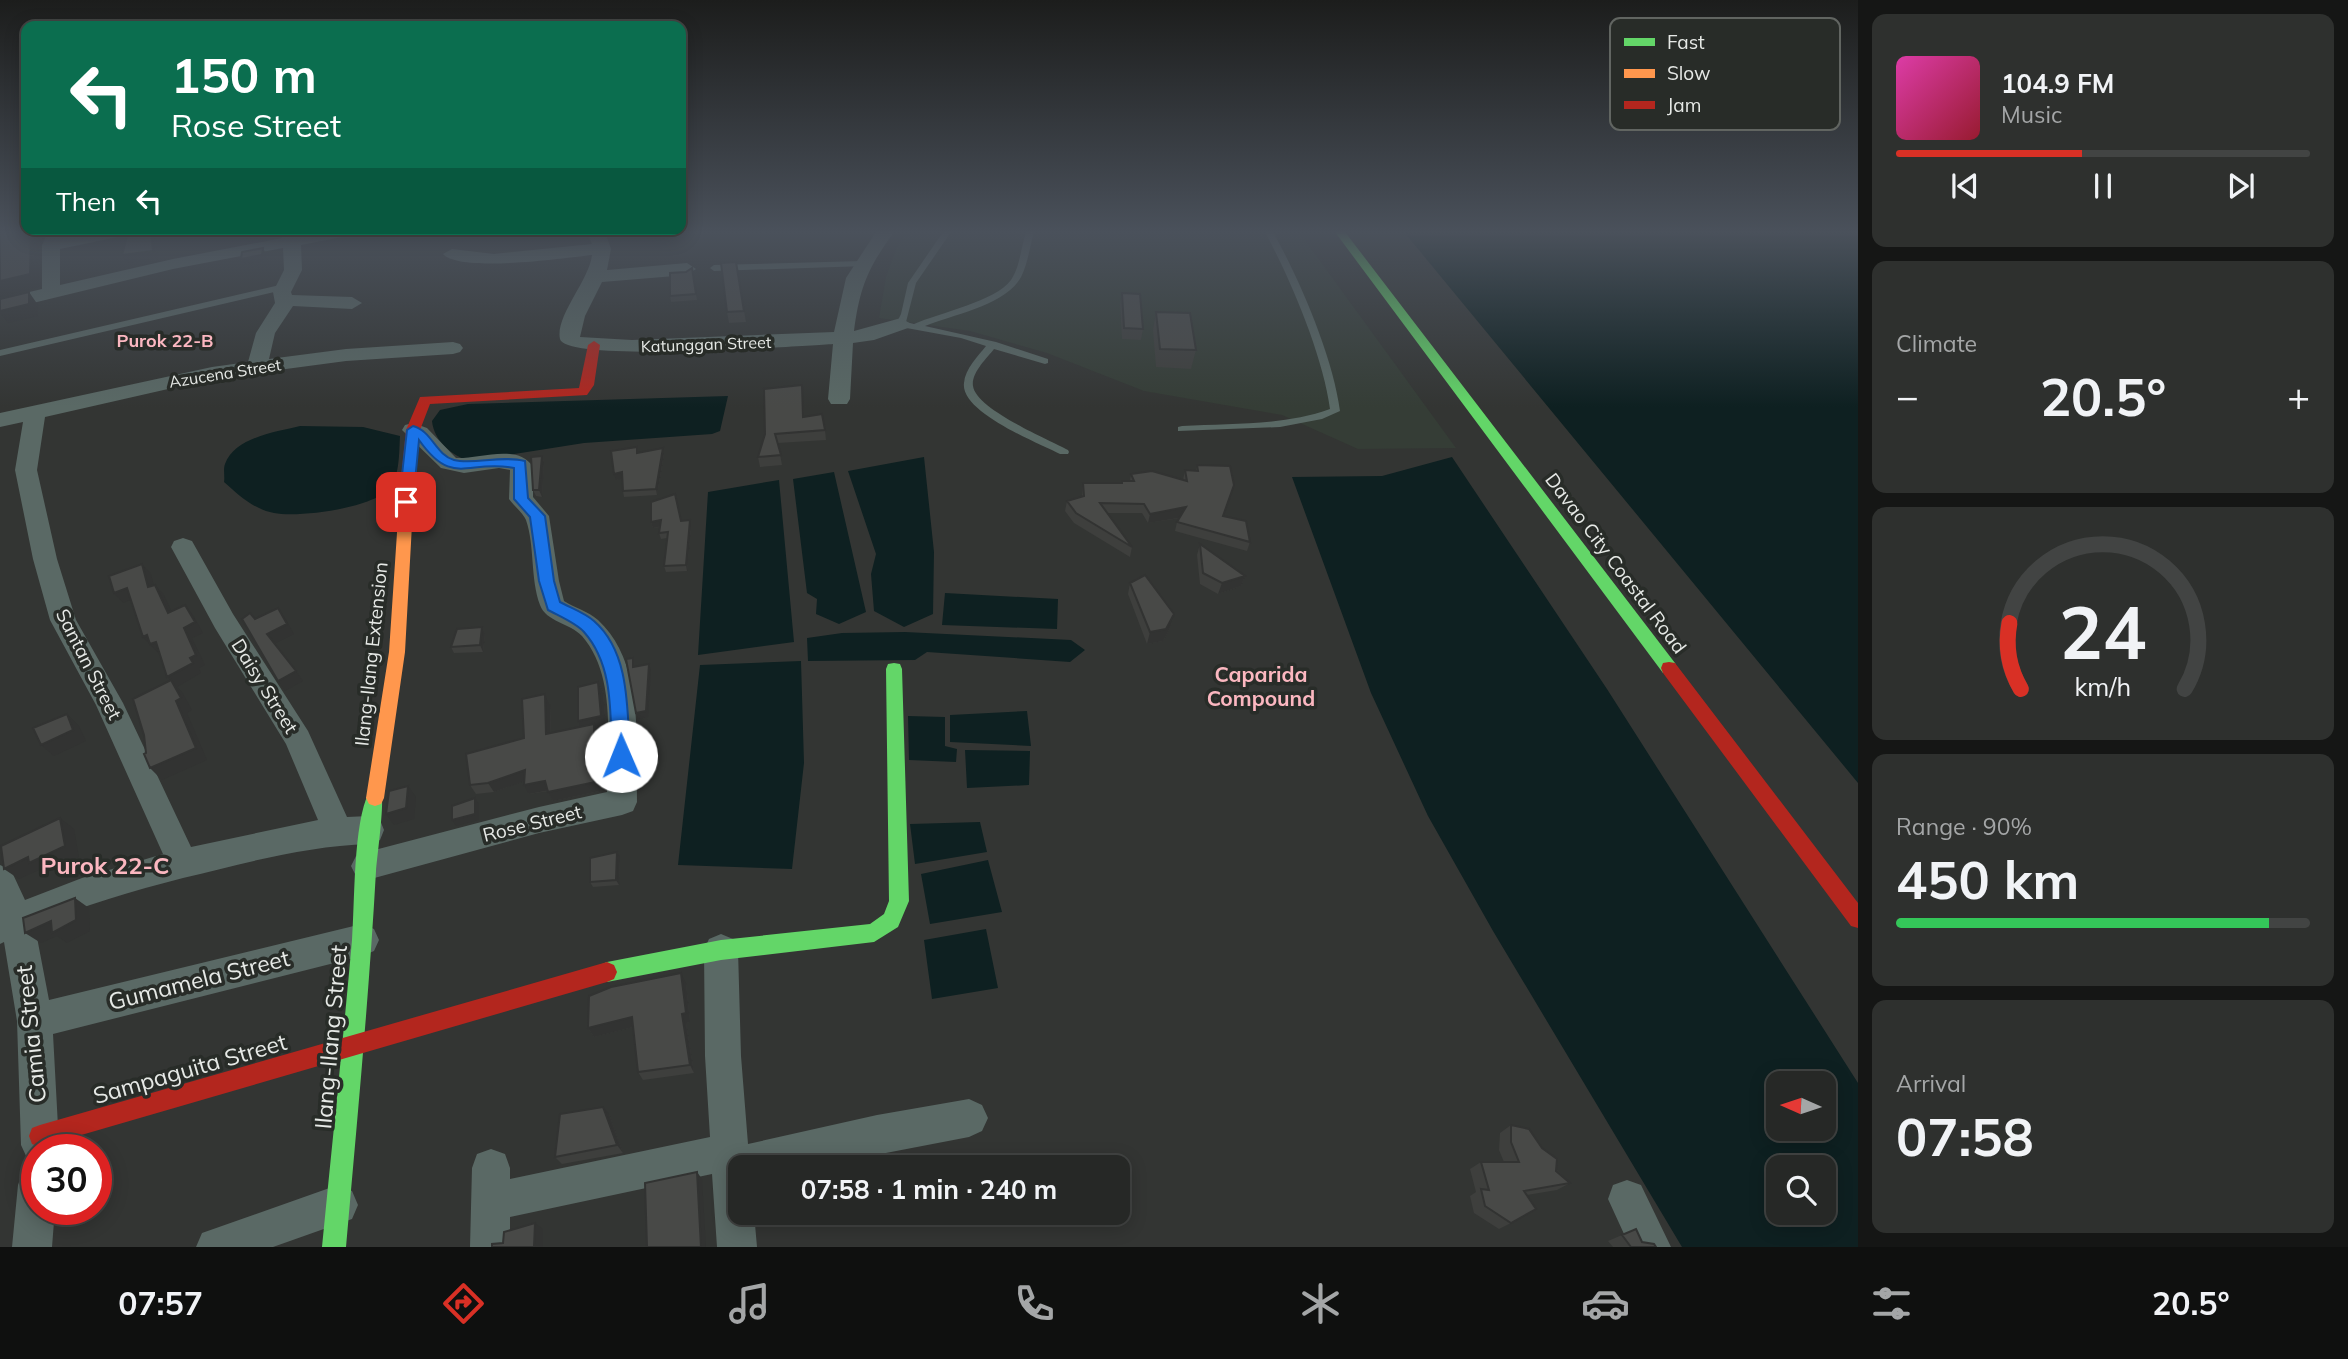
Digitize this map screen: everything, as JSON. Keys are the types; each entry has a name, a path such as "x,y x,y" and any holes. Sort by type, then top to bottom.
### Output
{"street":[{"path":"0,305 59,290"},
{"path":"258,366 261,339 286,290"},
{"name":"Katunggan Street","path":"589,290 570,330 570,340 580,344 667,346 843,339 908,325"},
{"path":"839,399 843,339 855,290"},
{"name":"Davao City Coastal Road","path":"1384,290 1858,919"},
{"path":"285,294 352,303"},
{"name":"Ilang-Ilang Extension","path":"369,830 397,652 413,430 425,400 583,392 588,385 594,345"},
{"name":"Azucena Street","path":"0,420 159,384 258,366 346,355 453,348"},
{"name":"Santan Street","path":"35,413 26,470 45,559 63,620 109,703 183,864"},
{"name":"Rose Street","path":"367,866 538,820 622,802 617,683 606,650 596,634 589,626 553,606 546,581 537,516 521,499 522,467 508,462 451,464 437,454 422,435 413,430"},
{"name":"Daisy Street","path":"183,547 224,621 298,739 337,830"},
{"name":"Sampaguita Street","path":"69,1134 353,1045 598,974 721,950 874,933 888,925 896,914 899,877 894,669"},
{"path":"0,880 8,924 104,886 183,864 337,830 369,830"},
{"name":"Ilang-Ilang Street","path":"334,1247 362,940 369,830"},
{"name":"Camia Street","path":"8,924 35,1021 40,1134"},
{"name":"Gumamela Street","path":"35,1021 362,940"},
{"path":"721,950 730,1155"},
{"path":"758,1155 969,1118"},
{"path":"490,1247 491,1185 728,1160"},
{"path":"1627,1199 1651,1247"},
{"path":"216,1247 338,1206"},
{"path":"32,1247 34,1225"},
{"path":"735,1225 737,1247"}],"lane":[{"path":"908,290 908,325"},
{"path":"908,325 1005,290"},
{"path":"1182,429 1297,421 1320,418 1335,411 1335,399 1296,290"},
{"path":"0,354 285,294"},
{"path":"908,325 993,344 1045,361"},
{"path":"993,344 970,377 970,394 987,410 1064,452"}],"shaded area":[{"path":"884,290 1341,290 1456,448 1358,449 1282,415 1144,391 1047,353 970,331 879,318"},
{"path":"1452,290 1858,290 1858,783"},
{"path":"728,396 720,431 712,434 584,443 470,461 445,447 436,435 432,421 440,410 468,404"},
{"path":"300,426 363,427 400,436 393,484 380,496 352,506 317,513 285,514 266,511 253,505 224,482 225,464 238,448 257,437"},
{"path":"924,457 934,552 933,614 904,627 874,611 871,574 876,554 848,471"},
{"path":"1452,457 1607,689 1858,1083 1858,1247 1682,1247 1493,931 1428,816 1371,693 1292,477 1382,476"},
{"path":"834,472 866,612 839,624 816,614 817,599 807,593 793,479"},
{"path":"779,480 794,642 698,655 708,492"},
{"path":"945,593 1058,599 1057,629 942,625"},
{"path":"905,632 1071,640 1085,650 1070,662 927,652 915,660 808,661 807,638 842,633"},
{"path":"801,661 804,763 792,869 678,865 700,665"},
{"path":"1027,711 1031,746 950,742 950,715"},
{"path":"908,716 945,717 945,746 957,749 956,762 909,760"},
{"path":"965,750 1030,751 1029,785 967,788"},
{"path":"980,822 987,852 915,864 910,824"},
{"path":"988,860 1002,912 930,924 921,874"},
{"path":"986,929 998,988 932,999 924,940"}],"building":[{"path":"670,290 695,290 696,294 670,296"},
{"path":"724,290 741,290 744,311 727,312"},
{"path":"29,292 29,304 0,311 0,299"},
{"path":"1122,293 1140,294 1143,329 1124,328"},
{"path":"1156,312 1190,313 1196,350 1160,349"},
{"path":"802,385 803,417 822,414 825,430 775,434 781,455 758,457 765,434 764,389"},
{"path":"637,447 637,453 663,448 656,489 623,491 622,472 614,474 611,451"},
{"path":"542,456 539,490 533,490 531,457"},
{"path":"1197,465 1230,466 1234,485 1223,516 1246,521 1250,542 1177,522 1186,507 1150,514 1144,504 1100,503 1132,547 1076,513 1067,501 1084,496 1083,483 1134,481 1131,474 1152,471 1187,481 1185,470 1198,471"},
{"path":"675,494 681,521 690,520 686,565 664,566 668,532 659,533 661,520 651,522 651,502"},
{"path":"1200,544 1245,576 1222,583 1203,573"},
{"path":"142,564 148,587 155,585 168,613 185,605 195,622 184,628 196,655 190,658 193,663 167,677 156,642 150,644 147,635 143,637 127,588 114,593 109,576"},
{"path":"1145,575 1174,614 1166,629 1150,632 1130,583"},
{"path":"278,608 287,624 267,634 296,671 278,681 242,619 250,613 255,619"},
{"path":"482,627 480,645 451,647 457,629"},
{"path":"633,658 633,667 649,664 646,711 636,713 626,659"},
{"path":"171,680 181,698 176,701 196,748 150,768 144,754 144,735 133,699"},
{"path":"598,682 601,716 578,721 578,687"},
{"path":"545,694 546,734 594,724 595,756 601,755 600,781 548,792 545,781 524,785 525,770 488,783 470,785 466,754 524,738 522,699"},
{"path":"67,714 73,730 41,745 33,728"},
{"path":"408,786 406,808 386,814 389,791"},
{"path":"475,798 475,814 452,820 452,806"},
{"path":"60,818 65,846 29,863 28,857 4,869 1,846"},
{"path":"617,852 616,880 590,882 590,858"},
{"path":"75,898 76,920 52,933 51,921 25,933 23,918"},
{"path":"681,973 686,1013 682,1014 690,1065 638,1072 632,1017 588,1028 589,996 611,987"},
{"path":"603,1107 617,1145 555,1157 560,1114"},
{"path":"1511,1125 1529,1129 1542,1148 1557,1159 1556,1171 1570,1183 1524,1191 1536,1209 1511,1223 1485,1206 1481,1189 1489,1190 1481,1162 1519,1162 1511,1142"},
{"path":"697,1172 701,1247 647,1247 645,1183"},
{"path":"535,1223 534,1247 492,1247 492,1244 503,1243 504,1232"},
{"path":"1636,1229 1642,1242 1654,1244 1656,1247 1631,1247 1622,1235"}],"traffic: fast":[{"path":"1384,290 1669,668"},
{"path":"607,972 721,950 874,933 891,920 899,901 894,669"},
{"path":"334,1247 362,940 369,830 375,798"}],"traffic: slow":[{"path":"375,798 397,652 407,488"}],"traffic: jam":[{"path":"407,488 413,430 425,400 583,392 588,385 594,345"},
{"path":"1669,668 1858,919"},
{"path":"47,1134 607,972"}],"district":[{"name":"Purok 22-B","path":"165,341"},
{"name":"Caparida Compound","path":"1261,687"},
{"name":"Purok 22-C","path":"105,866"}],"route":[{"path":"406,502 413,430 426,439 443,461 451,464 520,464 521,499 537,516 546,581 553,606 589,626 606,650 617,683 621,756"}]}
